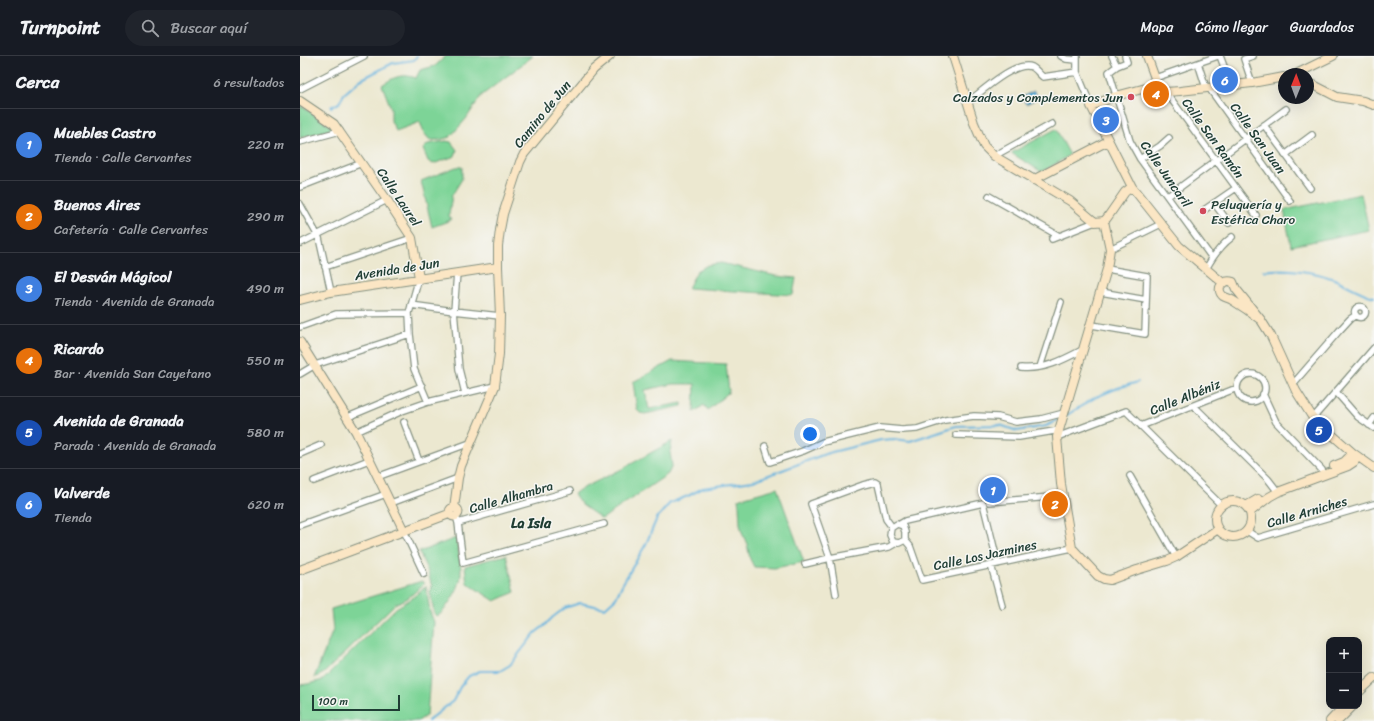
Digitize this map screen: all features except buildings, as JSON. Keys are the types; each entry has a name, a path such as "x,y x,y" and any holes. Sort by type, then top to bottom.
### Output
{"street":[{"path":"300,89 364,56"},
{"name":"Camino de Jun","path":"454,515 458,478 470,443 495,386 499,354 500,316 498,246 503,214 520,162 524,154 594,69 610,56"},
{"path":"953,56 974,123 984,146 994,156 1070,201 1095,222"},
{"path":"1061,56 1066,59 1077,58 1077,72 1091,106 1132,187 1179,246 1223,283"},
{"path":"1112,56 1116,66 1127,62 1126,56"},
{"path":"1147,56 1155,78 1151,87"},
{"path":"1155,78 1198,63 1206,58 1219,56 1231,86"},
{"path":"1252,83 1244,59 1253,56"},
{"path":"1308,68 1333,56"},
{"name":"Calle San Juan","path":"1198,63 1207,88 1290,201"},
{"path":"968,102 1005,73 1014,68 1029,66 1034,67 1043,77 1077,72"},
{"name":"Calle Juncaril","path":"1116,66 1109,72 1130,141 1140,159 1212,258"},
{"path":"1091,106 1116,96 1151,87 1166,92 1231,86 1278,78"},
{"path":"1314,85 1337,97 1363,101 1374,105"},
{"name":"Calle San Ramón","path":"1166,92 1256,215"},
{"name":"Calle Laurel","path":"300,101 329,119 340,131 412,238 419,278 409,314 410,334 414,369 428,402"},
{"path":"1168,196 1286,109"},
{"path":"994,156 1052,124"},
{"path":"1264,125 1310,188"},
{"path":"300,142 340,131"},
{"path":"1285,155 1312,135"},
{"path":"1140,159 1160,146 1169,138"},
{"path":"1034,180 1108,141"},
{"path":"300,187 362,163"},
{"path":"1052,239 1095,222 1104,221 1125,192 1132,187"},
{"path":"1204,210 1236,188"},
{"path":"989,196 1059,236"},
{"path":"302,243 387,200"},
{"path":"1214,203 1229,224"},
{"path":"300,204 319,238 331,292"},
{"path":"1104,221 1110,249 1108,269 1058,434 1063,496 1072,548 1101,578 1114,580 1136,570 1168,561 1218,529"},
{"path":"1110,249 1161,224"},
{"path":"325,267 412,238"},
{"path":"1206,269 1212,258 1223,244 1232,238"},
{"name":"Avenida de Jun","path":"300,300 331,292 498,267"},
{"path":"1092,325 1145,334 1147,276 1108,269"},
{"path":"457,273 454,311 459,369 465,392"},
{"path":"1261,320 1228,297 1223,296 1220,286 1227,281 1233,282 1236,289 1261,320 1271,336 1293,384 1313,418 1355,455 1374,468"},
{"path":"1228,297 1235,294 1236,289"},
{"path":"1101,292 1146,300"},
{"path":"1040,367 1061,302"},
{"path":"411,305 500,316"},
{"path":"300,327 336,314 409,314"},
{"path":"1293,384 1346,323 1356,315"},
{"path":"300,374 315,365 410,334"},
{"path":"300,342 348,417 391,503 424,574"},
{"path":"1313,418 1374,348"},
{"path":"1021,368 1032,369 1053,364 1084,349"},
{"path":"1264,394 1257,400 1248,401 1240,396 1237,388 1240,379 1248,374 1252,374 1256,375 1263,381 1265,390 1264,394 1276,422 1323,472"},
{"path":"348,417 422,386"},
{"path":"356,432 402,411 428,402 495,386"},
{"name":"Calle Albéniz","path":"1142,426 1237,388"},
{"path":"1336,392 1358,417 1372,426 1374,418"},
{"path":"1194,406 1277,489"},
{"path":"956,435 1019,437 1058,434 1126,411 1221,505"},
{"path":"765,446 770,462 803,451 823,442 880,428 902,430 917,429 945,420 974,416 998,417 1016,422 1041,419 1064,413"},
{"path":"404,422 419,461"},
{"path":"377,477 470,443"},
{"path":"300,454 321,445"},
{"path":"1248,509 1277,489 1323,472 1355,455"},
{"path":"314,481 369,460"},
{"path":"1130,476 1176,557"},
{"path":"391,503 458,478"},
{"path":"836,594 830,558 811,504 875,482 878,484 886,519 892,526"},
{"name":"Calle Alhambra","path":"454,515 570,491"},
{"path":"300,525 386,494"},
{"path":"989,502 1063,496"},
{"path":"1232,501 1242,503 1248,509 1252,518 1251,525 1242,535 1236,537 1229,536 1223,534 1218,529 1215,519 1216,513 1221,505 1232,501"},
{"path":"892,526 905,521 982,504 998,564"},
{"name":"Calle Arniches","path":"1247,531 1258,538 1374,504"},
{"path":"300,570 404,531 454,515 462,563 604,524"},
{"path":"805,564 889,547 901,542 905,540 906,537 903,526 900,524"},
{"path":"892,526 890,529 891,538 893,542 896,543"},
{"name":"Calle Los Jazmines","path":"905,540 910,546 922,580 1072,548"},
{"path":"991,565 1002,605"},
{"path":"1362,689 1372,681"},
{"path":"1362,695 1372,681"},
{"path":"1330,721 1341,709"},
{"path":"1338,721 1350,709"}],"green space":[{"path":"446,56 533,56 481,96 466,119 450,137 439,140 430,140 424,133 420,122 396,131 391,121 391,108 382,85 390,80 402,76 416,78 420,70 435,66"},
{"path":"300,105 333,128 300,138"},
{"path":"1056,129 1070,155 1042,172 1011,153"},
{"path":"446,141 451,142 457,150 455,156 433,164 428,161 423,149 428,144"},
{"path":"456,167 462,167 462,179 452,195 449,215 451,220 432,227 421,181"},
{"path":"1361,194 1369,230 1291,246 1284,210"},
{"path":"721,263 776,276 796,278 793,295 688,288 697,271 708,265"},
{"path":"672,361 726,364 729,392 708,410 704,405 694,412 695,384 673,384 645,390 649,409 682,403 682,406 645,414 640,413 637,410 633,382"},
{"path":"672,441 670,452 672,466 668,474 602,519 582,505 574,494 579,490 622,469"},
{"path":"777,488 804,562 775,568 754,567 742,533 738,499"},
{"path":"456,538 461,565 460,581 457,590 449,603 442,613 436,616 434,613 430,591 432,587 428,572 419,552"},
{"path":"506,555 515,592 495,601 467,583 465,566"},
{"path":"422,581 424,584 408,598 395,604 324,673 314,678 333,630 331,609"},
{"path":"426,586 430,612 434,622 427,715 418,721 300,721 300,685 323,680 396,608 411,599"}],"water":[{"path":"1034,91 1038,98 1026,104 1022,97"}],"waterway":[{"path":"331,107 339,103 344,94 360,80 393,63 414,60 417,56"},
{"path":"1263,271 1290,270 1317,274 1334,279 1374,297"},
{"path":"1067,415 1096,397 1138,382"},
{"path":"428,721 453,701 460,687 469,676 480,671 500,671 510,665 535,633 565,608 580,603 605,608 616,598 646,544 657,518 670,503 703,488 753,481 828,453 881,440 894,439 910,441 956,426 1000,425 1017,431 1046,426 1059,419"}],"place":[{"name":"Valverde","path":"1225,80"},
{"name":"Ricardo","path":"1156,94"},
{"name":"Calzados y Complementos Jun","path":"1131,97"},
{"name":"El Desván Mágicol","path":"1106,120"},
{"name":"Peluquería y Estética Charo","path":"1203,211"},
{"name":"Avenida de Granada","path":"1319,430"},
{"name":"Muebles Castro","path":"993,490"},
{"name":"Buenos Aires","path":"1055,504"}],"district":[{"name":"La Isla","path":"531,523"}]}
